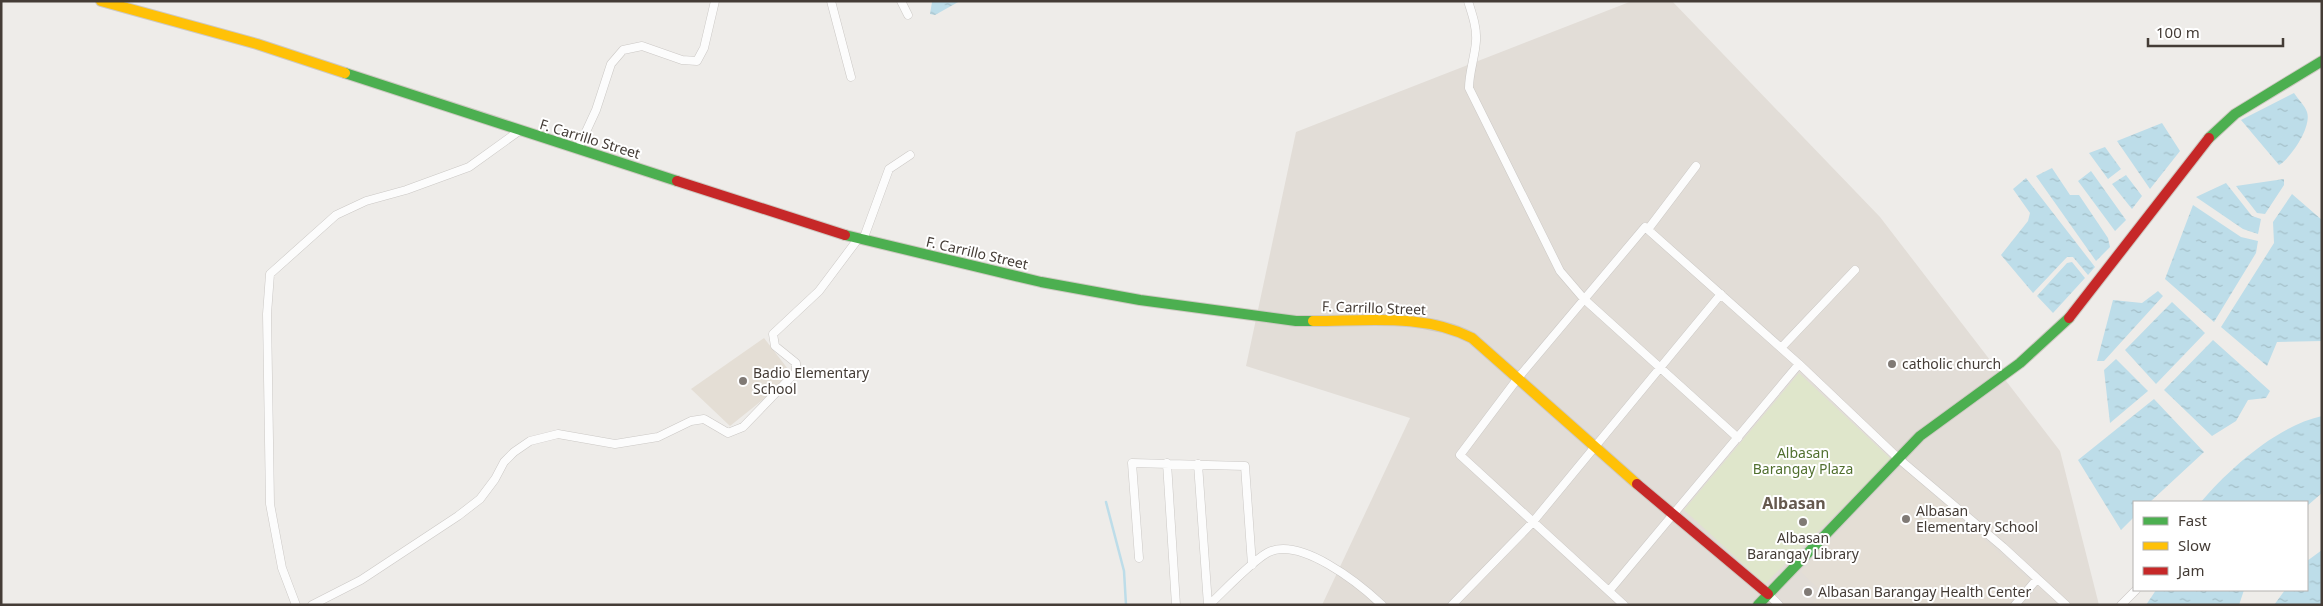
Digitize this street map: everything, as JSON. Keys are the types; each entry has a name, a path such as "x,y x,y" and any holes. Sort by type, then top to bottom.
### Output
{"street":[{"name":"F. Carrillo Street","path":"100,1 257,44 519,131 860,239 1041,282 1140,300 1296,321 1426,322 1453,329 1472,338 1595,448 1674,513 1779,605"},
{"path":"578,149 596,110 611,64 623,50 642,46 682,60 697,61 704,48 715,1"},
{"path":"831,1 852,77"},
{"path":"901,1 908,16"},
{"path":"1468,1 1474,20 1476,40 1469,73 1469,88 1560,271 1584,299 1738,438"},
{"path":"1758,605 1920,436 2020,363 2063,324 2089,294 2206,141 2236,114 2322,61"},
{"path":"296,605 282,568 270,504 267,314 270,274 336,215 366,201 406,190 469,167 519,131"},
{"path":"312,605 361,580 458,516 480,499 495,479 504,462 530,441 558,434 615,444 658,437 691,422 704,419 728,433 743,426 796,372 796,363 775,346 773,334 819,291 860,239 889,169 910,156"},
{"path":"1624,605 1532,523 1460,455 1518,378 1641,230 1645,227 1648,228 1696,166"},
{"path":"1648,228 1799,364 1899,458 2066,605"},
{"path":"1781,348 1855,270"},
{"path":"1452,605 1532,523 1721,294"},
{"path":"1609,591 1799,364"},
{"path":"1139,558 1132,463 1245,466 1252,566"},
{"path":"1167,463 1176,605"},
{"path":"1198,464 1208,605"},
{"path":"1208,605 1266,554 1273,551 1302,552 1329,565 1371,594 1382,605"},
{"path":"2015,605 2038,579"},
{"path":"2121,605 2135,591"}],"shaded area":[{"path":"1632,1 1672,1 1880,217 2060,451 2099,605 1322,605 1410,418 1246,366 1296,132"},
{"name":"Badio Elementary School","path":"764,338 791,373 771,393 730,426 691,389"},
{"name":"Albasan Elementary School","path":"1902,467 2031,581 2009,605 1811,605 1822,592 1801,572"}],"green space":[{"name":"Albasan Barangay Plaza","path":"1799,373 1891,459 1765,584 1684,510"}],"water":[{"path":"960,1 935,15 930,14 932,2"},
{"path":"2294,93 2307,112 2308,118 2304,134 2289,156 2279,165 2241,120"},
{"path":"2162,123 2180,151 2150,189 2117,141"},
{"path":"2105,147 2121,169 2108,179 2089,153"},
{"path":"2052,168 2070,195 2079,195 2108,238 2110,247 2096,261 2036,176"},
{"path":"2091,171 2126,220 2115,231 2078,181"},
{"path":"2126,175 2142,196 2132,209 2112,184"},
{"path":"2026,178 2095,267 2088,275 2073,257 2067,257 2033,293 2001,255 2028,221 2030,213 2013,189"},
{"path":"2284,179 2284,185 2265,214 2257,213 2236,186"},
{"path":"2226,183 2252,216 2261,219 2258,234 2243,229 2196,197"},
{"path":"2292,194 2322,220 2322,341 2277,342 2267,366 2221,327 2274,243 2273,222"},
{"path":"2193,205 2241,237 2258,241 2256,253 2214,322 2165,279"},
{"path":"2072,262 2085,278 2053,313 2037,296 2067,263"},
{"path":"2158,291 2163,296 2104,361 2097,361 2113,300 2142,303"},
{"path":"2172,302 2205,333 2156,384 2125,350"},
{"path":"2213,340 2270,391 2266,398 2248,400 2236,421 2212,436 2164,390"},
{"path":"2116,359 2148,391 2110,423 2104,370"},
{"path":"2154,399 2204,452 2151,501 2133,501 2133,518 2121,530 2078,460"},
{"path":"2322,416 2322,493 2308,505 2308,501 2202,501 2240,462 2272,439 2305,421"},
{"path":"2322,550 2322,605 2274,605 2284,591 2308,591 2308,560"},
{"path":"2155,591 2244,591 2239,605 2146,605"}],"waterway":[{"path":"1106,502 1124,571 1126,605"}],"traffic: fast":[{"path":"2209,138 2235,114 2322,61"},
{"path":"345,73 677,181"},
{"path":"845,235 1041,282 1140,300 1296,321 1313,321"},
{"path":"1758,605 1920,436 2020,363 2069,318"}],"traffic: slow":[{"path":"101,1 257,44 345,73"},
{"path":"1313,321 1394,320 1415,322 1454,330 1472,338 1637,484"}],"traffic: jam":[{"path":"2069,318 2209,138"},
{"path":"677,181 845,235"},
{"path":"1637,484 1768,594"}],"place":[{"name":"catholic church","path":"1892,364"},
{"name":"Badio Elementary School","path":"743,381"},
{"name":"Albasan Elementary School","path":"1906,519"},
{"name":"Albasan Barangay Library","path":"1803,522"},
{"name":"Albasan Barangay Health Center","path":"1808,592"}],"district":[{"name":"Albasan","path":"1794,503"}]}
